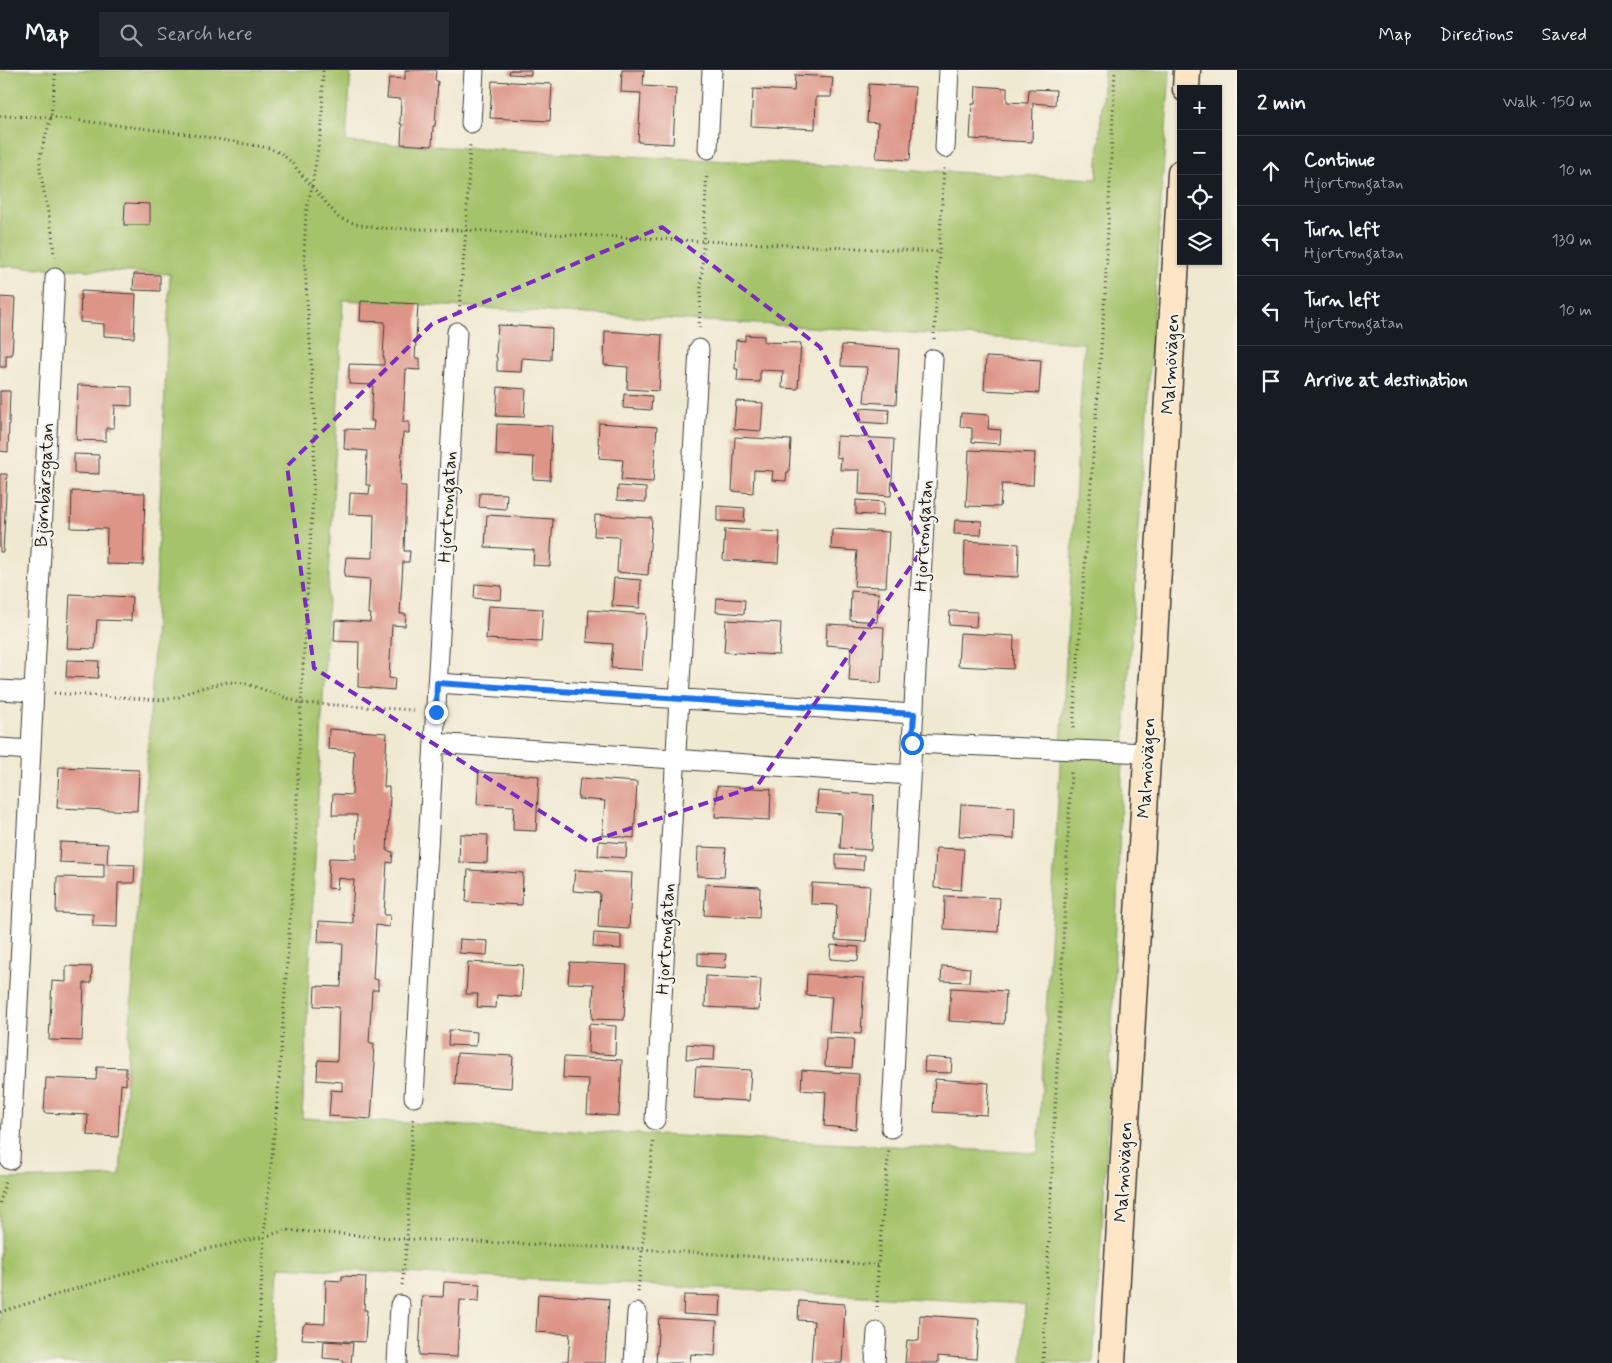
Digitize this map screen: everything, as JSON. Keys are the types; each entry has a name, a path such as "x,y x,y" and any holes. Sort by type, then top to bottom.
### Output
{"main road":[{"path":"1186,85 1187,70"},
{"name":"Malmövägen","path":"1112,1363 1181,175"}],"street":[{"path":"471,123 474,70"},
{"path":"708,150 712,70"},
{"path":"945,148 949,70"},
{"name":"Björnbärsgatan","path":"10,1160 55,278"},
{"name":"Hjortrongatan","path":"414,1097 457,332"},
{"name":"Hjortrongatan","path":"655,1120 699,349"},
{"name":"Hjortrongatan","path":"891,1128 933,359"},
{"path":"437,683 914,714"},
{"path":"0,690 34,692"},
{"path":"434,743 910,775"},
{"path":"912,743 1147,753"},
{"path":"0,748 31,750"},
{"path":"397,1363 400,1305"},
{"path":"634,1363 637,1313"},
{"path":"875,1363 877,1332"}],"path":[{"path":"55,278 53,241 40,172 40,156 51,117 56,70"},
{"path":"256,1363 264,1237 278,1094 295,849 313,495 315,419 304,254 306,213 322,124 323,70"},
{"path":"1043,1363 1072,750 1105,294 1115,70"},
{"path":"0,116 51,117 188,134 269,148 282,154 291,162 339,218 377,228 466,230 940,252"},
{"path":"457,332 466,230 471,123"},
{"path":"933,359 945,148"},
{"path":"699,349 708,150"},
{"path":"34,692 162,700 179,698 193,690 227,682 256,687 301,703 436,712"},
{"path":"400,1305 407,1239 414,1097"},
{"path":"637,1313 655,1120"},
{"path":"877,1332 878,1265 891,1128"},
{"path":"0,1312 202,1250 264,1237 285,1230 407,1239 642,1249 878,1265"}],"highlighted area":[{"path":"662,227 820,347 925,546 757,786 589,842 314,668 287,466 432,324"}],"green space":[{"path":"0,70 351,70 346,142 1097,179 1104,70 1170,70 1122,779 1107,1148 1093,1363 1022,1363 1025,1304 278,1267 273,1363 0,1363 0,1179 120,1176 152,686 170,274 0,266","holes":["343,300 1084,343 1038,1153 302,1118"]}],"building":[{"path":"405,70 436,70 435,81 438,81 432,146 401,144 401,99 387,98 389,78 405,79"},
{"path":"510,70 531,70 531,75 509,74"},
{"path":"622,70 644,70 643,86 676,88 673,144 638,142 641,93 621,92"},
{"path":"795,75 833,77 831,97 816,97 815,129 751,126 753,89 794,91"},
{"path":"492,81 552,84 550,121 490,118"},
{"path":"869,84 915,87 910,160 876,158 878,123 867,122"},
{"path":"976,86 1007,88 1007,102 1028,103 1029,89 1056,90 1055,105 1033,103 1032,142 970,139 972,104 975,104"},
{"path":"125,203 150,204 150,225 124,225"},
{"path":"134,274 160,275 160,291 133,290"},
{"path":"81,291 136,294 134,338 104,336 104,324 80,322"},
{"path":"0,297 15,298 12,355 6,355 6,367 0,367"},
{"path":"361,301 418,304 415,358 420,358 420,370 406,369 403,422 409,422 409,433 403,433 400,486 406,486 404,551 410,551 409,562 403,562 400,614 406,614 405,626 392,625 389,678 395,679 394,690 358,687 359,642 334,641 335,620 370,622 371,614 368,614 370,579 344,577 346,557 373,558 374,515 349,514 350,493 369,494 370,485 366,485 367,451 344,449 345,429 373,430 374,421 371,421 373,385 349,384 349,364 384,365 385,322 360,321"},
{"path":"498,325 552,328 551,360 522,358 521,372 497,371"},
{"path":"605,331 662,335 659,391 627,389 628,367 604,365"},
{"path":"745,335 764,336 764,342 801,343 798,389 782,388 783,371 760,370 760,382 737,381 738,369 735,369 736,340 745,341"},
{"path":"842,345 899,349 896,404 864,402 867,367 841,366"},
{"path":"986,357 1041,360 1039,393 984,390"},
{"path":"78,385 132,387 132,406 115,405 114,428 106,428 106,441 76,440"},
{"path":"498,387 526,389 524,417 496,416"},
{"path":"0,391 10,391 8,452 0,451"},
{"path":"624,394 652,396 651,410 623,408"},
{"path":"736,401 763,403 761,431 734,429"},
{"path":"861,408 889,410 888,424 860,422"},
{"path":"961,413 989,415 988,429 1001,430 1000,444 972,442 972,428 960,427"},
{"path":"599,423 657,427 653,482 621,480 623,460 599,458"},
{"path":"497,424 552,426 550,480 533,479 534,457 496,455"},
{"path":"837,436 894,439 891,496 859,494 860,470 840,470 841,458 836,457"},
{"path":"735,437 791,440 789,472 787,472 786,481 772,480 773,471 754,470 753,493 732,491"},
{"path":"969,450 1035,453 1033,485 1002,484 1000,507 966,506"},
{"path":"74,454 99,455 99,474 74,473"},
{"path":"0,474 7,474 3,552 0,552"},
{"path":"618,486 646,488 646,502 617,500"},
{"path":"72,491 145,493 143,565 106,564 107,529 71,528"},
{"path":"480,493 507,494 506,509 479,507"},
{"path":"856,500 884,502 883,516 856,514"},
{"path":"717,506 745,508 744,522 717,521"},
{"path":"487,515 553,519 550,566 533,565 534,550 485,547"},
{"path":"595,515 652,518 648,575 617,572 619,537 594,536"},
{"path":"955,520 982,521 981,535 954,534"},
{"path":"725,529 780,532 778,563 723,560"},
{"path":"832,529 889,532 886,587 854,586 857,551 831,549"},
{"path":"965,541 1019,544 1018,577 964,574"},
{"path":"614,578 641,580 640,608 612,606"},
{"path":"475,584 502,586 501,600 474,598"},
{"path":"851,591 879,593 877,622 850,620"},
{"path":"70,594 132,597 131,621 97,620 95,649 67,648"},
{"path":"717,598 745,600 744,614 716,612"},
{"path":"488,606 543,609 541,642 486,639"},
{"path":"589,610 646,614 642,670 611,668 613,644 587,642"},
{"path":"950,611 977,612 976,627 949,625"},
{"path":"726,620 781,623 779,655 724,652"},
{"path":"827,624 884,627 881,683 849,681 851,647 826,645"},
{"path":"960,633 1014,636 1013,669 958,666"},
{"path":"67,660 99,661 98,678 66,677"},
{"path":"329,729 387,733 384,787 389,787 390,797 387,851 393,852 392,863 387,862 384,915 390,915 389,927 376,925 373,979 378,980 378,990 372,990 369,1043 374,1043 373,1063 375,1063 371,1119 329,1116 331,1090 342,1091 342,1082 317,1080 318,1060 337,1061 339,1007 314,1006 315,986 341,987 343,943 318,942 319,921 353,923 354,880 338,878 337,889 328,888 329,858 356,859 357,815 332,815 333,794 352,795 354,751 328,749"},
{"path":"59,767 139,770 137,811 57,808"},
{"path":"479,772 539,776 536,831 513,830 514,806 477,804"},
{"path":"580,778 637,782 634,838 602,835 605,801 578,799"},
{"path":"717,786 771,789 770,820 715,817"},
{"path":"818,791 874,795 871,850 840,848 842,814 816,812"},
{"path":"961,804 1015,807 1014,839 959,836"},
{"path":"460,834 488,835 487,863 459,862"},
{"path":"599,841 627,843 626,858 598,856"},
{"path":"60,842 108,844 107,864 135,865 134,883 118,883 117,927 93,926 93,914 56,913 57,877 104,878 104,864 59,862"},
{"path":"698,847 726,848 724,877 697,876"},
{"path":"936,848 964,849 961,890 934,888"},
{"path":"836,855 864,856 863,870 836,868"},
{"path":"468,870 523,873 522,905 466,902"},
{"path":"575,870 632,873 629,929 598,927 600,893 573,891"},
{"path":"812,883 870,886 866,942 835,940 837,905 811,904"},
{"path":"706,884 760,887 759,918 704,915"},
{"path":"945,896 1000,898 998,932 944,929"},
{"path":"594,933 621,935 621,949 593,947"},
{"path":"460,939 488,941 487,955 459,953"},
{"path":"831,945 859,947 858,961 830,959"},
{"path":"698,953 726,954 725,968 698,966"},
{"path":"468,962 523,965 521,997 497,995 496,1008 477,1007 478,994 466,994"},
{"path":"570,962 627,965 624,1020 592,1019 594,984 568,983"},
{"path":"66,966 92,967 91,983 84,983 82,1041 49,1040 52,981 66,982"},
{"path":"942,966 970,968 969,982 941,981"},
{"path":"807,974 864,978 861,1034 829,1032 832,997 806,995"},
{"path":"706,976 761,979 759,1010 705,1007"},
{"path":"951,988 1006,991 1004,1024 949,1021"},
{"path":"589,1024 616,1026 615,1055 588,1053"},
{"path":"449,1030 477,1032 476,1046 448,1045"},
{"path":"826,1038 854,1039 852,1068 825,1066"},
{"path":"687,1044 715,1046 714,1060 686,1059"},
{"path":"457,1053 513,1056 511,1088 455,1084"},
{"path":"564,1057 622,1060 619,1116 587,1114 589,1079 563,1078"},
{"path":"925,1057 952,1059 951,1073 924,1072"},
{"path":"97,1067 126,1068 126,1085 121,1084 118,1137 87,1135 88,1115 44,1113 46,1078 96,1080"},
{"path":"696,1067 751,1070 749,1101 694,1098"},
{"path":"802,1070 859,1074 856,1129 824,1126 826,1092 801,1090"},
{"path":"935,1079 989,1083 987,1115 933,1112"},
{"path":"342,1276 366,1277 364,1310 367,1310 365,1342 302,1339 303,1326 306,1323 325,1324 326,1280 342,1281"},
{"path":"444,1282 480,1284 479,1301 460,1300 457,1357 419,1355 422,1296 443,1297"},
{"path":"538,1294 609,1299 605,1363 562,1363 562,1361 568,1361 570,1334 536,1332"},
{"path":"684,1295 721,1296 720,1316 683,1314"},
{"path":"799,1301 845,1304 842,1363 811,1363 814,1321 798,1320"},
{"path":"920,1315 979,1319 976,1359 938,1356 938,1363 905,1363 907,1340 919,1341"},
{"path":"659,1318 717,1321 715,1356 691,1354 690,1363 656,1363"},
{"path":"324,1341 353,1343 351,1363 343,1363 344,1360 323,1358"}],"route":[{"path":"436,712 437,683 914,714 912,743"}]}
